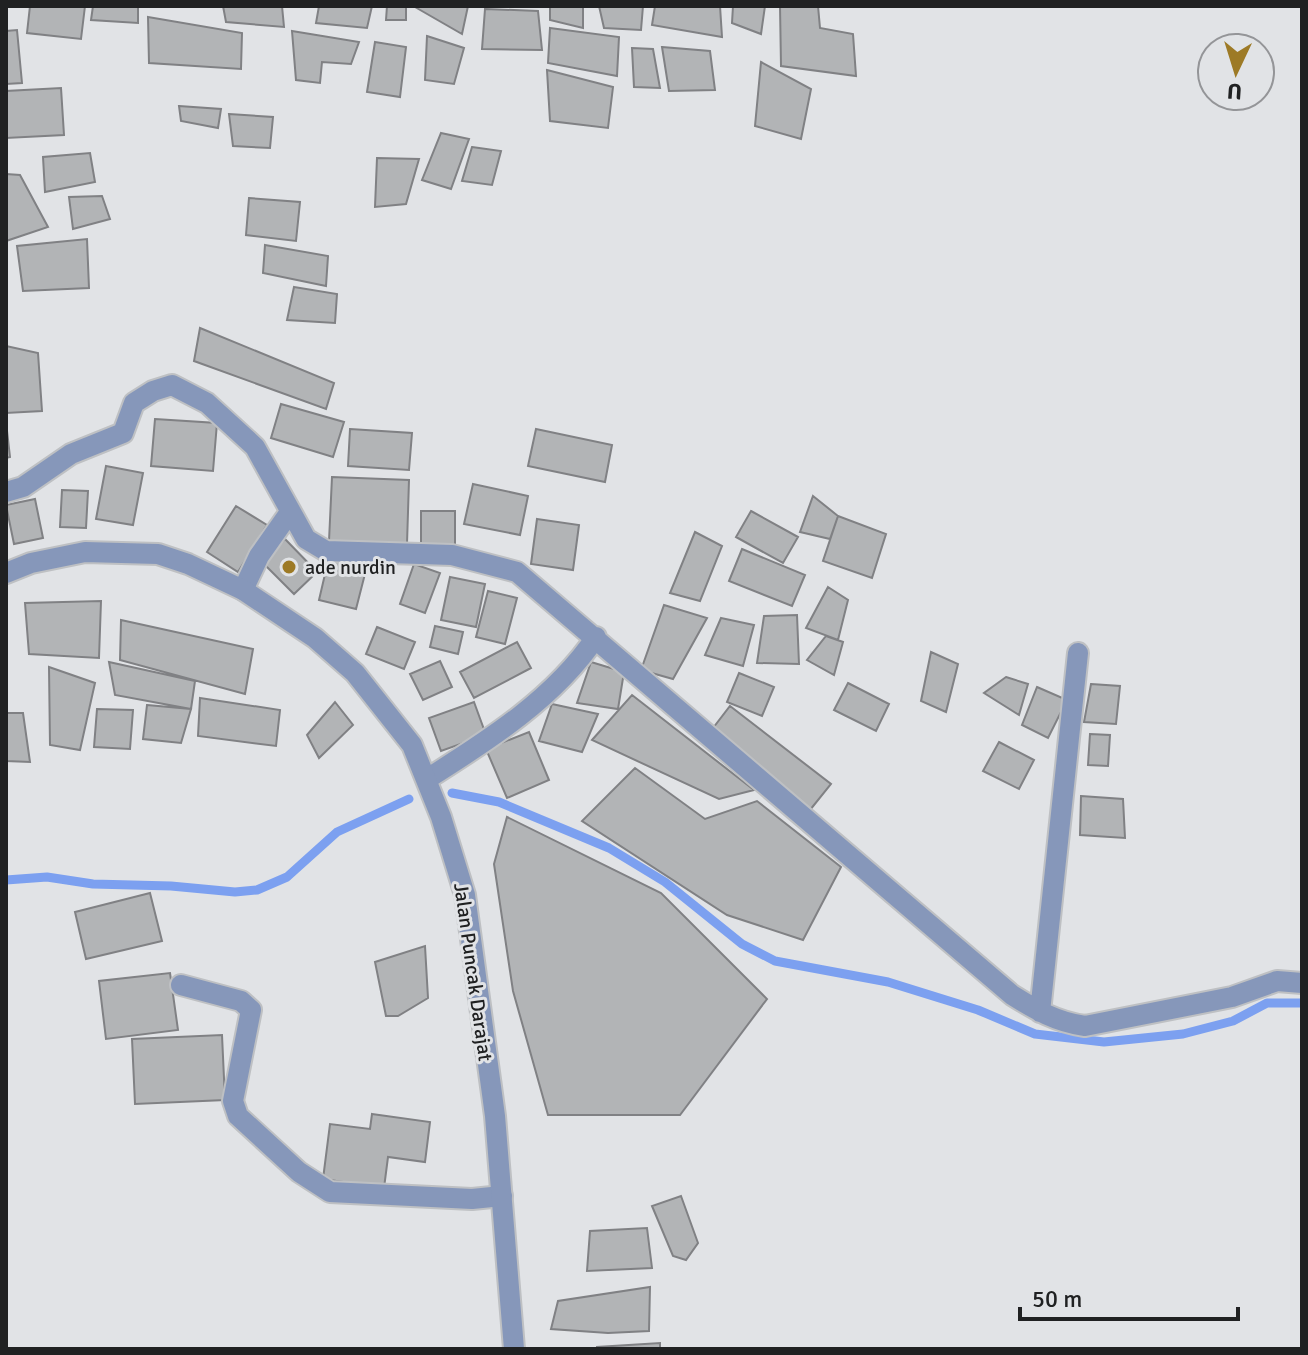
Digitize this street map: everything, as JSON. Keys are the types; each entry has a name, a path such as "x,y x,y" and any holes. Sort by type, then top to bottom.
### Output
{"street":[{"path":"6,492 23,487 71,454 123,433 134,403 153,391 172,385 207,403 255,447 306,539 326,551 470,557 517,572 1012,995 1040,1012 1064,1023 1085,1026 1232,997 1277,981 1302,983"},
{"path":"243,590 259,556 290,512"},
{"name":"Jalan Puncak Darajat","path":"6,573 31,563 85,552 158,554 243,590 315,638 355,673 412,745 441,817 465,895 502,1196 514,1349"},
{"path":"427,779 494,736 570,673 596,637"},
{"path":"1040,1012 1078,653"},
{"path":"181,985 241,1001 251,1010 233,1101 238,1116 299,1172 330,1192 472,1199 502,1196"}],"building":[{"path":"30,6 85,6 81,39 27,33"},
{"path":"93,6 138,6 138,23 91,20"},
{"path":"223,6 282,6 284,27 226,22"},
{"path":"319,6 372,6 367,28 316,23"},
{"path":"387,6 406,6 406,20 386,20"},
{"path":"415,6 468,6 462,34 415,7"},
{"path":"550,6 583,6 583,28 550,20"},
{"path":"599,6 643,6 641,30 604,28"},
{"path":"655,6 720,6 722,37 652,25"},
{"path":"733,6 765,6 761,34 732,23"},
{"path":"780,6 818,6 820,28 853,34 856,76 781,66"},
{"path":"485,9 538,11 542,50 482,49"},
{"path":"148,17 242,33 241,69 149,63"},
{"path":"550,28 619,37 617,76 548,63"},
{"path":"17,30 22,83 6,84 6,31"},
{"path":"292,31 359,42 351,64 322,62 320,83 296,80"},
{"path":"427,36 464,48 454,84 425,80"},
{"path":"375,42 406,47 400,97 367,92"},
{"path":"662,47 710,51 715,90 669,91"},
{"path":"632,48 653,49 660,88 634,87"},
{"path":"761,62 811,89 801,139 755,126"},
{"path":"547,70 613,87 608,128 550,121"},
{"path":"61,88 64,135 6,138 6,91"},
{"path":"179,106 221,109 218,128 181,121"},
{"path":"229,114 273,117 270,148 233,146"},
{"path":"441,133 469,139 451,189 422,180"},
{"path":"472,147 501,151 492,185 462,181"},
{"path":"90,153 95,182 45,192 43,157"},
{"path":"377,158 419,159 406,204 375,207"},
{"path":"6,174 20,175 48,227 6,241"},
{"path":"102,196 110,219 73,229 69,197"},
{"path":"249,198 300,202 296,241 246,235"},
{"path":"87,239 89,288 23,291 17,246"},
{"path":"265,245 328,256 326,286 263,273"},
{"path":"294,287 337,294 335,323 287,320"},
{"path":"200,328 334,383 326,409 194,361"},
{"path":"6,346 38,353 42,411 6,413"},
{"path":"281,404 344,422 333,457 271,438"},
{"path":"155,419 217,423 213,471 151,466"},
{"path":"6,422 10,457 6,458"},
{"path":"350,429 412,433 409,470 348,466"},
{"path":"536,429 612,445 605,482 528,466"},
{"path":"106,466 143,473 133,525 96,519"},
{"path":"332,477 409,480 407,544 329,541"},
{"path":"473,484 528,496 520,535 464,524"},
{"path":"62,490 88,491 86,528 60,527"},
{"path":"813,496 838,516 830,539 800,532"},
{"path":"35,499 43,538 14,544 6,505"},
{"path":"236,506 267,525 238,572 207,552"},
{"path":"421,511 455,511 455,551 421,551"},
{"path":"751,511 798,537 783,563 736,537"},
{"path":"838,516 886,534 872,578 823,561"},
{"path":"537,519 579,525 573,570 531,564"},
{"path":"695,532 722,546 700,601 670,593"},
{"name":"ade nurdin","path":"285,539 317,572 294,594 262,562"},
{"path":"742,549 805,575 792,606 729,581"},
{"path":"329,557 367,566 356,609 319,600"},
{"path":"414,564 440,573 425,613 400,604"},
{"path":"450,577 485,584 476,627 441,620"},
{"path":"828,587 848,600 838,640 806,628"},
{"path":"488,591 517,598 505,644 476,637"},
{"path":"101,601 99,658 29,654 25,603"},
{"path":"664,605 707,618 673,679 641,670"},
{"path":"797,615 799,664 757,663 764,616"},
{"path":"721,618 754,625 743,666 705,655"},
{"path":"121,620 253,649 245,694 120,660"},
{"path":"435,626 463,632 458,654 430,647"},
{"path":"377,627 415,642 404,669 366,654"},
{"path":"826,636 843,642 834,675 807,660"},
{"path":"517,642 531,668 474,698 460,672"},
{"path":"931,652 958,664 946,712 921,701"},
{"path":"440,661 452,687 423,700 410,674"},
{"path":"109,662 195,681 191,709 115,695"},
{"path":"591,662 624,672 618,709 577,703"},
{"path":"49,667 95,683 80,750 50,745"},
{"path":"739,673 774,687 762,716 727,702"},
{"path":"1006,677 1028,684 1019,715 984,693"},
{"path":"848,683 889,704 876,731 834,710"},
{"path":"1091,684 1120,686 1116,724 1084,722"},
{"path":"1037,687 1067,700 1048,738 1022,725"},
{"path":"632,695 754,790 719,799 592,740"},
{"path":"200,698 280,710 276,746 198,736"},
{"path":"335,702 353,725 319,758 307,735"},
{"path":"474,702 486,735 441,751 429,718"},
{"path":"552,704 598,714 582,752 539,741"},
{"path":"147,705 191,709 181,743 143,739"},
{"path":"730,706 831,784 810,810 710,732"},
{"path":"97,709 133,710 130,749 94,747"},
{"path":"6,713 23,713 30,762 6,761"},
{"path":"529,732 549,780 507,798 486,749"},
{"path":"1090,734 1110,735 1108,766 1088,765"},
{"path":"999,742 1034,760 1019,789 983,771"},
{"path":"635,768 705,819 757,801 841,867 803,940 727,915 582,821"},
{"path":"1081,796 1123,799 1125,838 1080,835"},
{"path":"507,817 661,893 767,999 680,1115 548,1115 513,991 494,864"},
{"path":"150,893 162,941 86,959 75,912"},
{"path":"425,946 428,998 398,1016 386,1016 375,962"},
{"path":"170,973 178,1030 106,1039 99,981"},
{"path":"222,1035 225,1100 135,1104 132,1039"},
{"path":"372,1114 430,1122 425,1162 388,1157 384,1188 323,1179 330,1124 370,1129"},
{"path":"681,1196 698,1243 686,1260 673,1256 652,1206"},
{"path":"647,1228 652,1268 587,1271 590,1231"},
{"path":"650,1287 649,1331 608,1333 551,1329 558,1301"},
{"path":"660,1343 660,1349 597,1349 597,1347"}],"waterway":[{"path":"452,793 499,802 609,848 665,882 742,944 775,961 888,982 978,1010 1035,1034 1104,1042 1183,1034 1233,1021 1267,1003 1302,1003"},
{"path":"6,880 47,877 93,884 235,892 257,890 287,877 337,832 409,799"}],"place":[{"name":"ade nurdin","path":"289,567"}]}
